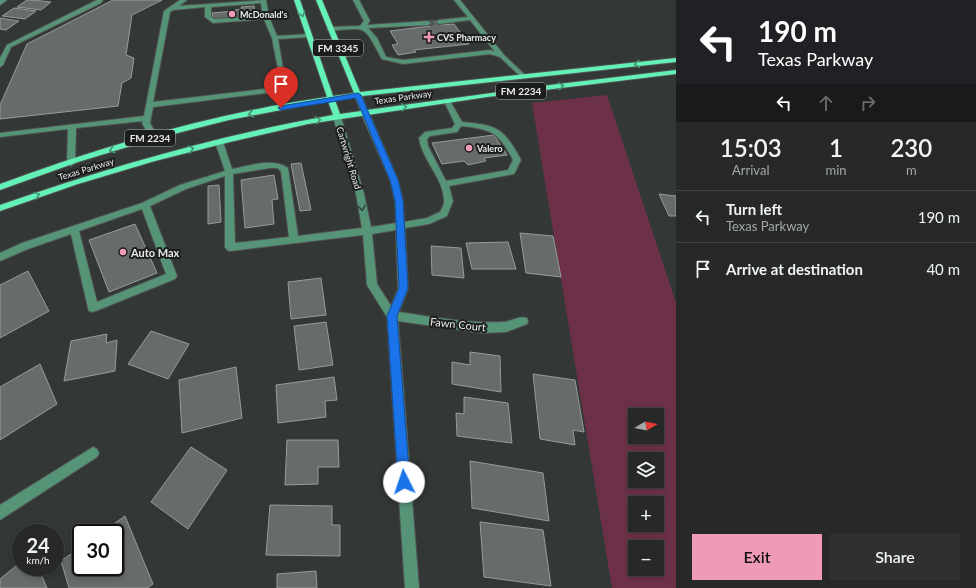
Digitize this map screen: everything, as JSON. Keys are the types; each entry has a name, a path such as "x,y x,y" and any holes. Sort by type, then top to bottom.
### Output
{"main road":[{"name":"Cartwright Road","path":"297,0 337,117"},
{"name":"Cartwright Road","path":"318,0 365,112"},
{"name":"Texas Parkway","path":"0,187 154,137 231,118 331,99 522,76 676,60"},
{"name":"Texas Parkway","path":"0,208 48,191 154,159 309,121 447,101 676,72"}],"street":[{"path":"0,3 4,0"},
{"path":"0,65 9,46 99,2 100,0"},
{"path":"154,137 146,123 161,35 167,11 184,0"},
{"path":"149,105 275,90 284,85 275,38 266,17 263,0 170,8"},
{"path":"356,0 368,21 362,27"},
{"path":"457,0 502,56 522,76"},
{"path":"208,5 208,17 213,21 266,17"},
{"path":"439,22 472,18"},
{"path":"330,29 428,23"},
{"path":"362,27 372,33 384,58 403,62 490,52 502,56"},
{"path":"275,38 309,35"},
{"path":"447,101 459,124"},
{"name":"Cartwright Road","path":"365,112 394,180 399,201 403,288 392,316 412,588"},
{"name":"Cartwright Road","path":"337,117 360,194 367,231 372,285 392,316"},
{"path":"0,135 147,118"},
{"path":"219,142 229,172 230,247 367,231 429,222 444,214 449,201 445,184 424,146 423,138 428,134 454,130 459,124"},
{"path":"445,184 511,172 517,160 509,144 498,131 480,126 459,124"},
{"path":"71,163 72,126"},
{"path":"0,257 24,246 144,205 183,187 229,172 270,165 279,166 285,170 294,240"},
{"path":"74,229 93,308 172,276 144,205"},
{"name":"Fawn Court","path":"392,316 482,328 506,327 523,321"},
{"path":"0,513 93,453"}],"shaded area":[{"path":"607,95 676,303 676,588 612,588 532,103"}],"building":[{"path":"27,0 51,2 41,10 17,7"},
{"path":"113,0 162,0 132,15 126,55 134,58 131,78 122,83 118,106 0,119 0,105 27,44"},
{"path":"254,6 256,15 213,21 212,13 235,11 242,9 241,7"},
{"path":"14,8 36,11 25,19 2,16"},
{"path":"0,18 19,21 6,30 0,29"},
{"name":"CVS Pharmacy","path":"438,21 441,25 454,24 469,44 414,50 416,52 398,55 392,45 398,44 390,31 430,26 427,22"},
{"path":"494,135 507,155 484,158 486,161 468,165 464,161 442,164 432,143"},
{"path":"301,163 311,210 300,211 291,164"},
{"path":"274,175 278,199 272,200 274,224 245,228 241,180"},
{"path":"219,185 221,222 208,224 208,186"},
{"path":"659,194 676,196 676,216 669,216"},
{"path":"135,224 157,273 109,292 89,240"},
{"path":"520,233 553,236 561,277 526,273"},
{"path":"508,242 516,269 472,269 466,243"},
{"path":"431,246 461,248 464,278 432,275"},
{"path":"28,271 49,311 0,338 0,285"},
{"path":"321,278 326,315 291,319 288,282"},
{"path":"326,322 333,365 299,370 294,326"},
{"path":"151,331 189,344 168,379 128,364"},
{"path":"107,334 106,343 117,340 115,371 64,381 71,341"},
{"path":"470,352 500,356 501,392 452,384 452,362 470,365"},
{"path":"40,364 57,404 0,440 0,387"},
{"path":"236,367 242,418 182,433 179,380"},
{"path":"533,374 575,380 584,432 573,430 575,445 540,439"},
{"path":"334,377 337,400 325,401 326,417 278,423 276,385"},
{"path":"464,397 508,403 512,443 457,436 456,413 464,414"},
{"path":"287,440 338,440 339,467 318,467 318,484 285,485"},
{"path":"191,447 227,470 188,529 151,502"},
{"path":"470,461 543,473 549,521 472,508"},
{"path":"270,505 332,506 332,525 340,525 340,556 266,555"},
{"path":"125,516 153,584 147,588 69,588 64,571 64,559 72,553 72,576 124,576 124,524 114,524"},
{"path":"480,522 543,530 551,586 484,577"},
{"path":"12,569 12,576 42,576 47,588 0,588 0,579"},
{"path":"316,571 317,588 277,588 277,574"}],"tunnel":[{"path":"428,23 439,22"}],"place":[{"name":"McDonald's","path":"232,14"},
{"name":"CVS Pharmacy","path":"429,37"},
{"name":"Valero","path":"469,148"},
{"name":"Auto Max","path":"123,252"}],"route":[{"path":"281,108 308,102 358,95 394,180 399,201 403,288 392,316 404,482"}]}
